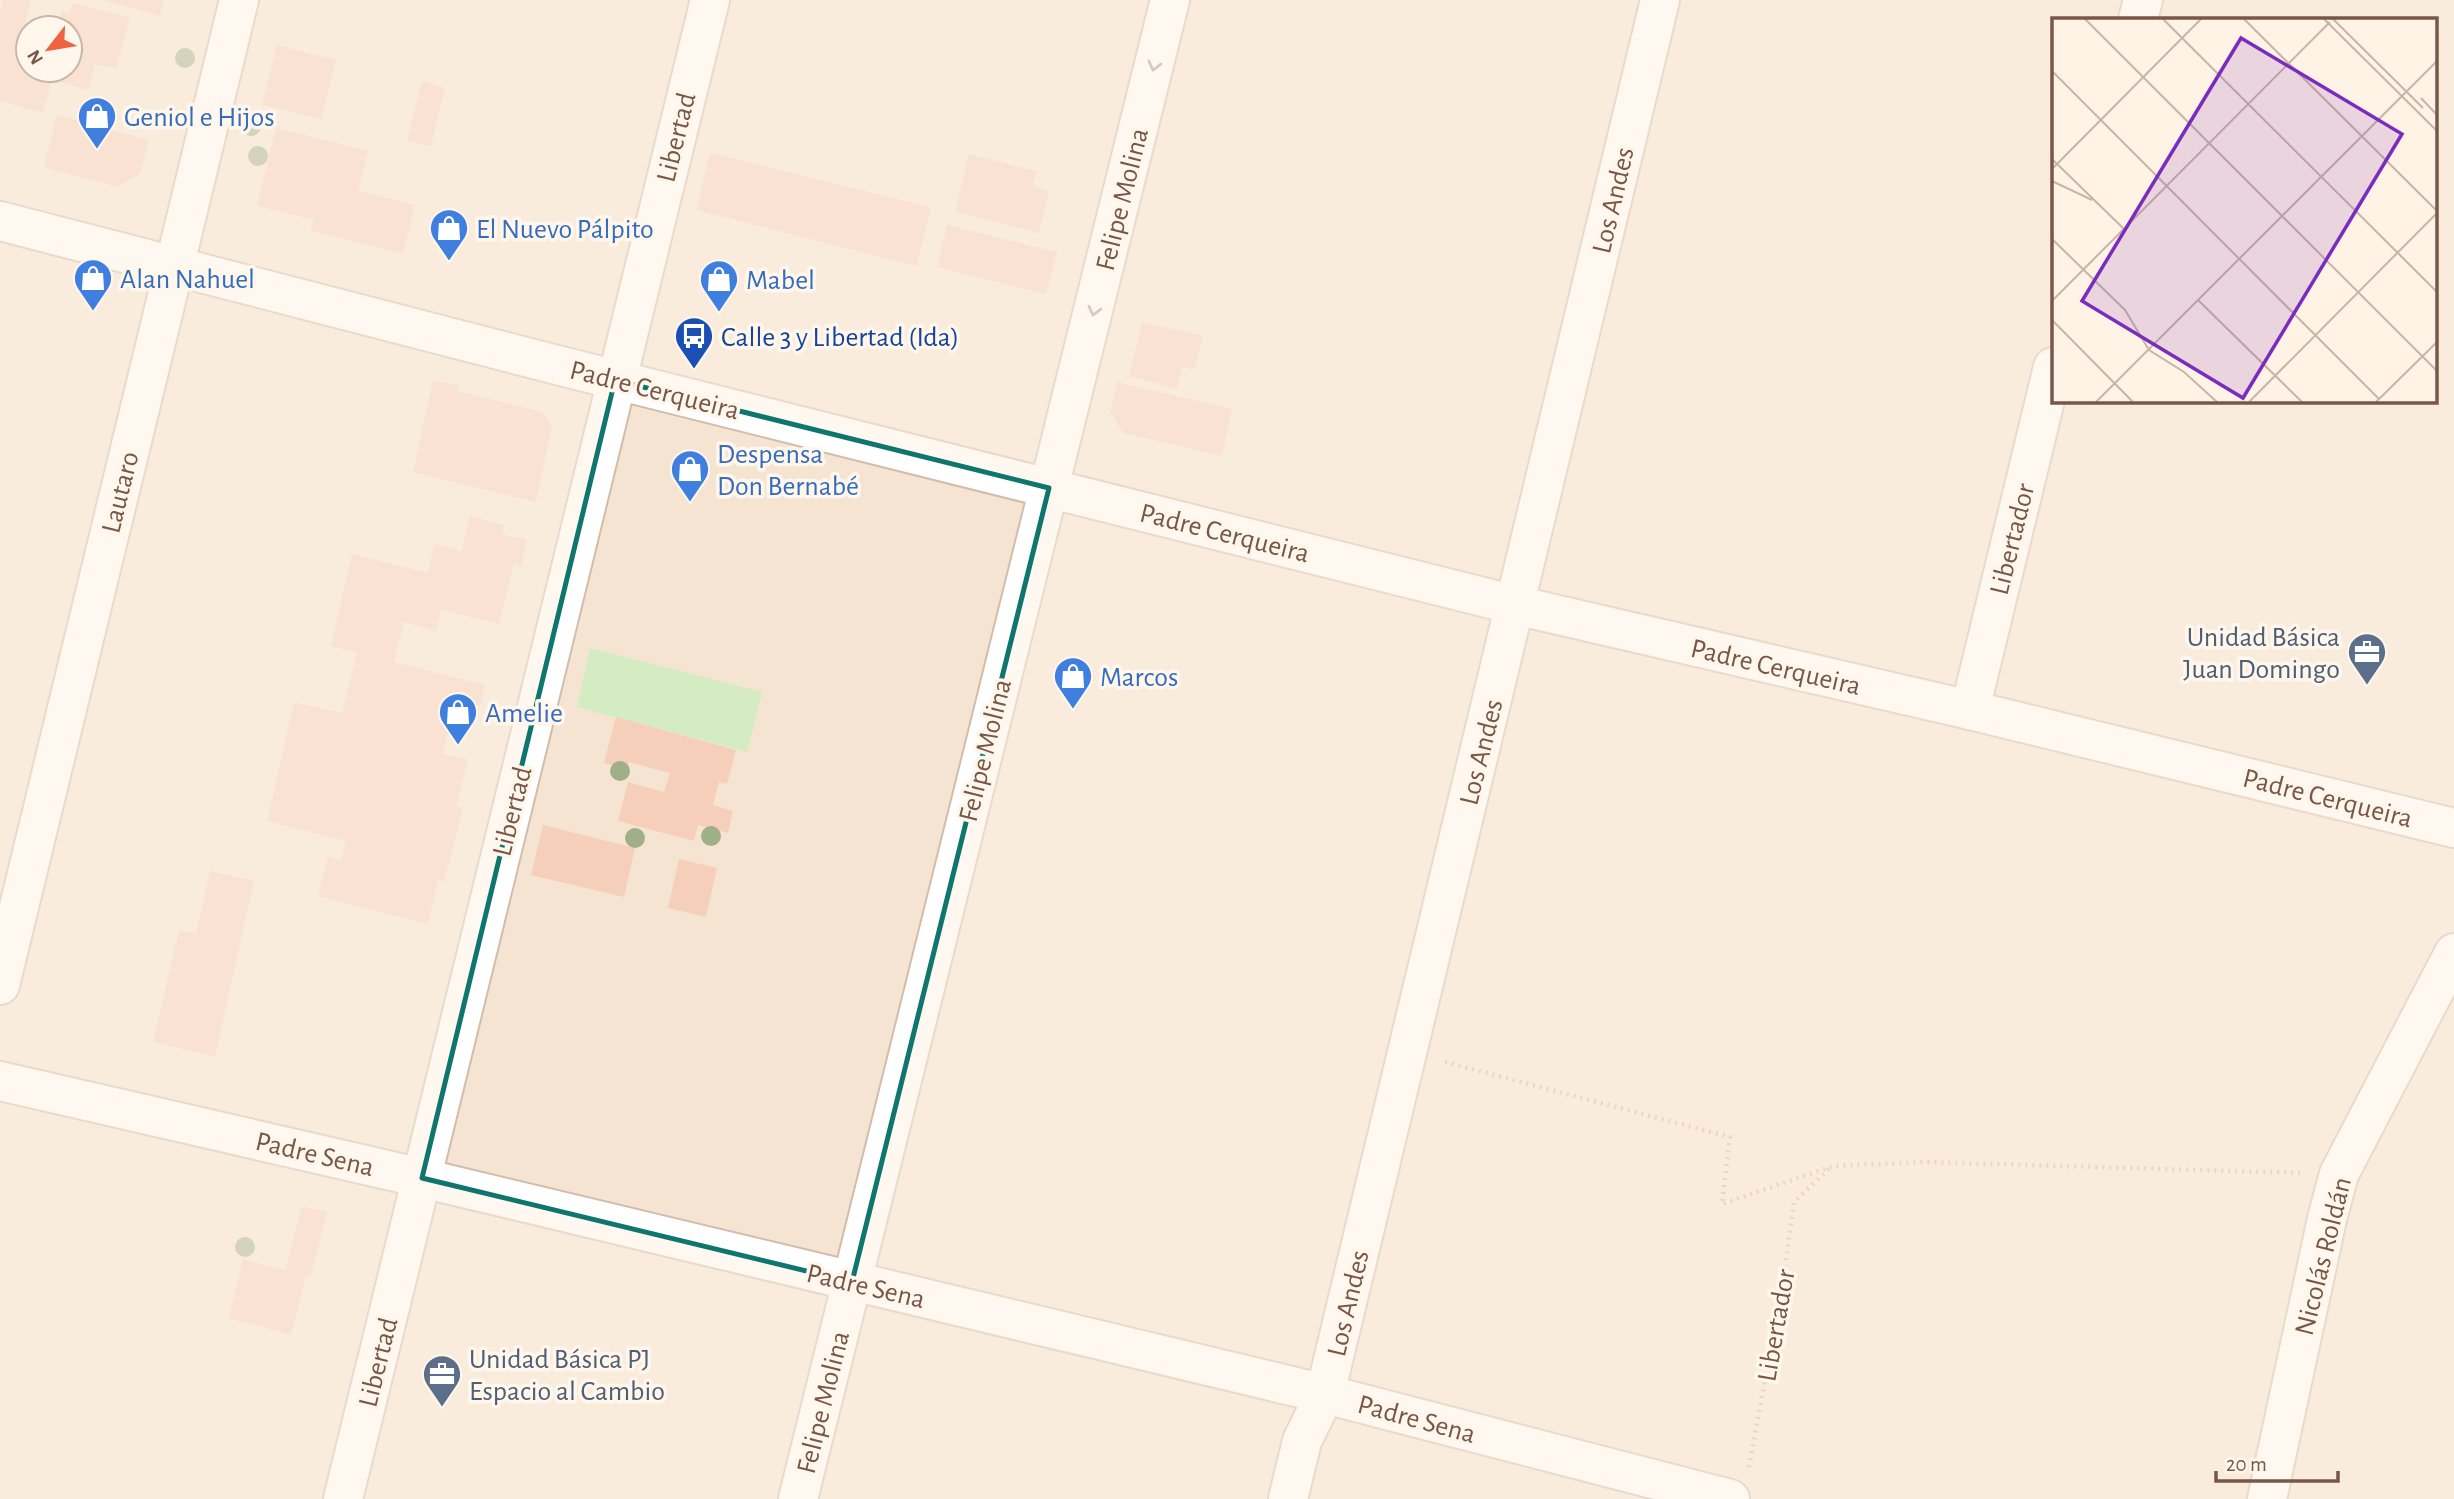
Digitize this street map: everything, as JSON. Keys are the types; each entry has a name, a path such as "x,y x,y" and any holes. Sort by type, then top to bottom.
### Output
{"street":[{"name":"Lautaro","path":"0,985 239,0"},
{"name":"Libertad","path":"343,1499 709,0"},
{"name":"Felipe Molina","path":"798,1499 1170,0"},
{"name":"Los Andes","path":"1288,1499 1302,1441 1325,1394 1660,0"},
{"path":"2138,18 2143,0"},
{"name":"Padre Cerqueira","path":"0,221 615,380 1516,605 1970,710 2454,828"},
{"name":"Libertador","path":"1970,710 2052,371"},
{"name":"Nicolás Roldán","path":"2267,1499 2339,1174 2454,953"},
{"name":"Padre Sena","path":"0,1081 422,1178 1325,1394 1739,1486"}],"path":[{"path":"1407,1052 1730,1137 1722,1204 1833,1166 1924,1162 2339,1174"},
{"name":"Libertador","path":"1739,1486 1782,1289 1794,1202 1833,1166"}],"highlighted area":[{"path":"615,380 1049,488 852,1282 422,1178"}],"shaded area":[{"path":"0,0 2454,0 2454,1499 0,1499"}],"green space":[{"path":"590,648 762,692 747,752 577,707"}],"building":[{"path":"3,0 31,0 27,14 14,14 14,84 51,84 43,113 0,101 0,12"},
{"path":"104,0 164,0 160,16"},
{"path":"72,3 130,18 116,69 95,64 88,90 66,84 84,84 84,14 69,14"},
{"path":"277,45 336,60 321,119 262,105"},
{"path":"422,81 445,88 431,146 407,141"},
{"name":"Geniol e Hijos","path":"57,115 149,140 140,174 117,187 44,167"},
{"path":"276,128 368,151 358,191 415,205 403,254 311,231 314,220 257,206"},
{"path":"710,153 931,207 917,266 696,210"},
{"path":"969,154 1036,171 1033,186 1049,191 1039,233 955,212"},
{"path":"947,225 1057,252 1046,294 937,267"},
{"path":"1142,322 1203,336 1194,370 1182,367 1177,389 1129,376"},
{"path":"433,380 459,386 458,391 543,412 552,426 536,502 413,472"},
{"path":"1117,382 1232,409 1222,456 1123,433 1110,412"},
{"path":"470,516 504,525 502,534 527,540 521,566 514,563 499,624 441,610 436,631 404,622 394,662 485,685 480,706 466,702 461,723 451,721 443,754 468,760 456,806 463,808 444,882 438,880 428,924 318,896 328,856 341,860 346,841 267,821 294,702 342,713 357,653 331,646 352,554 428,573 434,544 461,551"},
{"path":"616,717 736,750 727,784 719,782 713,805 733,811 728,833 698,825 694,841 618,821 628,782 664,792 670,773 629,762 627,769 604,763"},
{"path":"543,825 635,848 624,897 531,875"},
{"path":"679,859 717,868 706,917 668,908"},
{"path":"210,871 254,881 215,1057 153,1042 179,930 196,934"},
{"path":"302,1206 327,1212 311,1276 306,1275 291,1335 229,1318 243,1259 285,1270"}],"place":[{"name":"Geniol e Hijos","path":"97,150"},
{"name":"El Nuevo Pálpito","path":"449,262"},
{"name":"Alan Nahuel","path":"93,312"},
{"name":"Mabel","path":"719,313"},
{"name":"Calle 3 y Libertad (Ida)","path":"694,370"},
{"name":"Despensa Don Bernabé","path":"690,503"},
{"name":"Unidad Básica Juan Domingo","path":"2367,686"},
{"name":"Marcos","path":"1073,710"},
{"name":"Amelie","path":"458,746"},
{"name":"Unidad Básica PJ Espacio al Cambio","path":"442,1408"}]}
